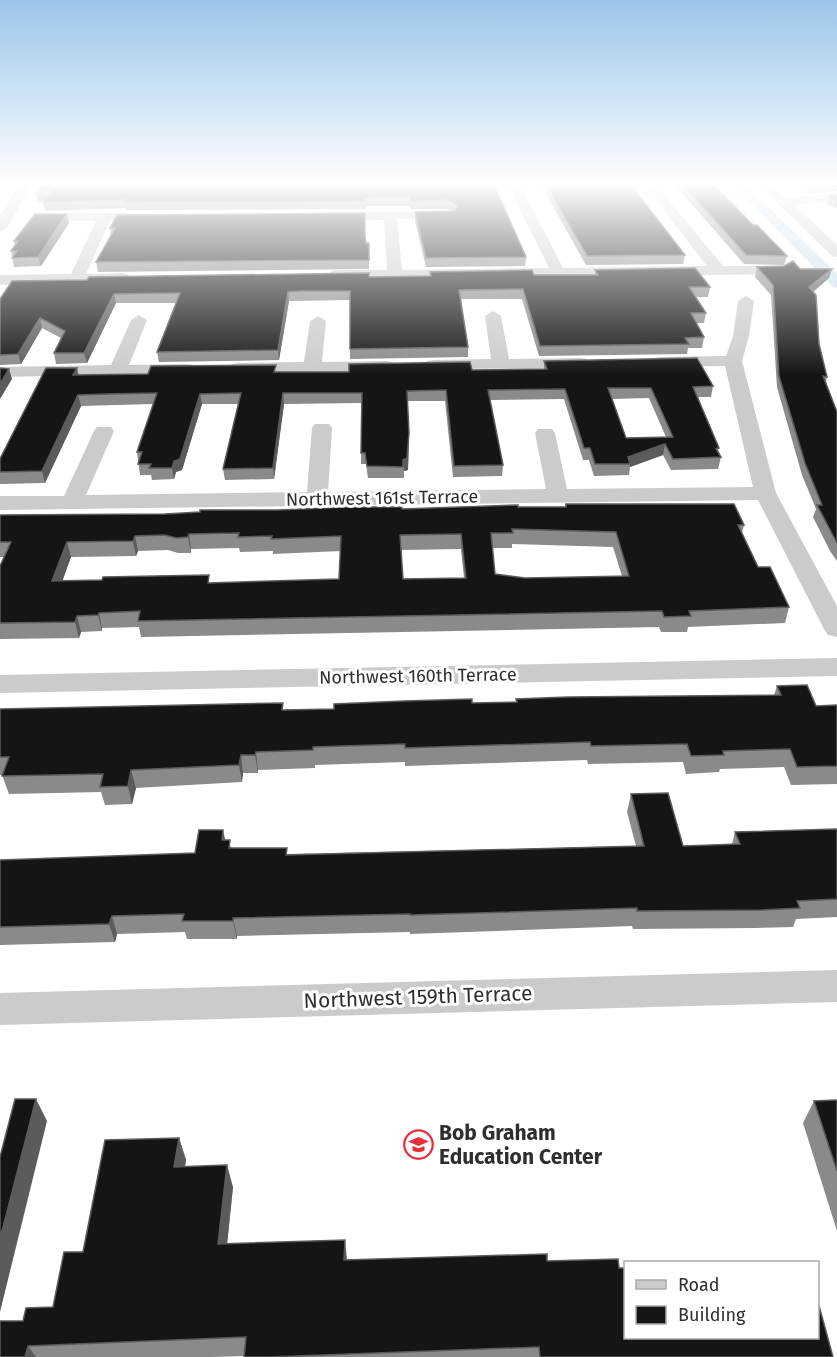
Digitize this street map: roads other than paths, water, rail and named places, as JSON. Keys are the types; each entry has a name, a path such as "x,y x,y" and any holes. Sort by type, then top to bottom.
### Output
{"street":[{"path":"77,278 91,248"},
{"path":"393,248 395,274"},
{"path":"546,248 558,272"},
{"path":"701,248 718,270"},
{"path":"313,275 782,270"},
{"path":"0,280 136,278"},
{"path":"746,301 741,336 733,361 765,493 837,629"},
{"path":"493,316 501,364"},
{"path":"118,370 139,320"},
{"path":"312,367 318,321"},
{"path":"640,362 733,361"},
{"path":"0,372 594,363"},
{"path":"317,498 322,428"},
{"path":"72,502 104,431"},
{"path":"545,433 558,495"},
{"name":"Northwest 161st Terrace","path":"0,503 765,493"},
{"name":"Northwest 160th Terrace","path":"0,684 837,668"},
{"name":"Northwest 159th Terrace","path":"0,1009 837,986"}],"waterway":[{"path":"802,248 837,283"}],"place":[{"name":"Bob Graham Education Center","path":"418,1145"}]}
